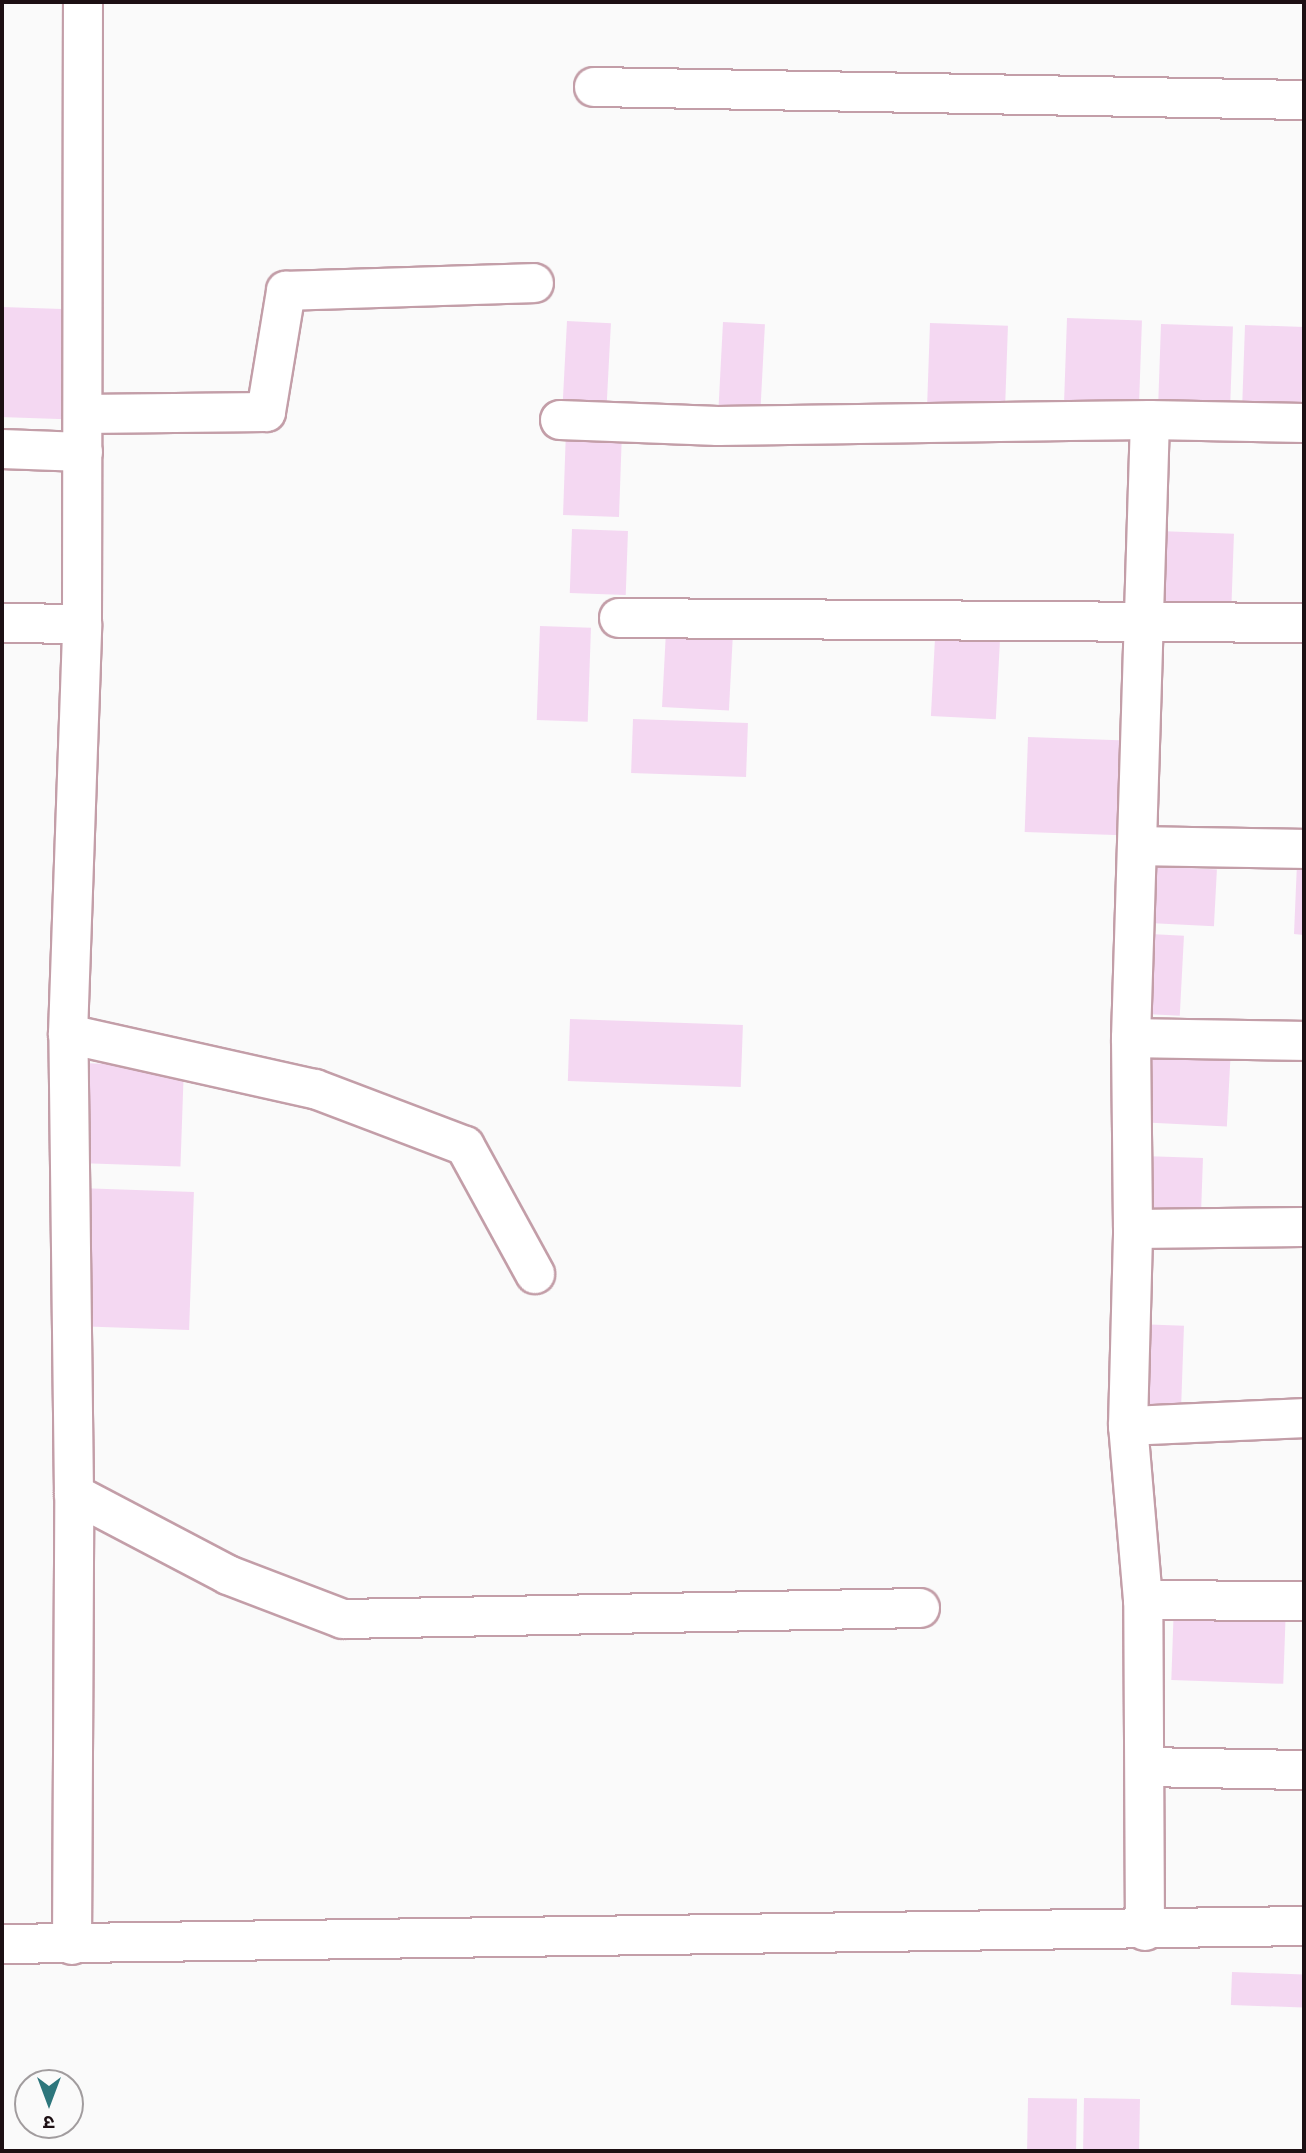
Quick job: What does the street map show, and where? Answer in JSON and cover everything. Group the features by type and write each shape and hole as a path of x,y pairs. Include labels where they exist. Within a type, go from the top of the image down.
{"street":[{"path":"72,1945 74,1494 68,1034 82,624 83,2"},
{"path":"594,87 1304,100"},
{"path":"83,414 266,411 286,291 534,283"},
{"path":"560,419 718,426 1150,419 1304,423"},
{"path":"1145,1931 1143,1600 1128,1426 1133,1229 1131,1038 1150,419"},
{"path":"2,449 83,452"},
{"path":"619,618 1304,622"},
{"path":"2,623 82,624"},
{"path":"1138,846 1304,849"},
{"path":"68,1034 315,1089 465,1146 536,1274"},
{"path":"1131,1038 1304,1041"},
{"path":"1133,1229 1304,1227"},
{"path":"1128,1426 1304,1418"},
{"path":"74,1494 228,1575 343,1619 920,1608"},
{"path":"1143,1600 1304,1601"},
{"path":"1145,1767 1304,1770"},
{"path":"2,1944 1145,1931 1304,1926"}],"building":[{"path":"2,307 77,310 73,420 2,417"},
{"path":"1067,318 1142,321 1139,405 1064,402"},
{"path":"567,321 611,323 607,403 563,401"},
{"path":"723,322 765,324 761,408 719,406"},
{"path":"930,323 1008,326 1005,410 927,407"},
{"path":"1161,324 1233,327 1230,405 1158,403"},
{"path":"1245,325 1304,327 1301,406 1242,404"},
{"path":"566,430 622,432 619,517 563,515"},
{"path":"572,529 628,531 626,595 570,593"},
{"path":"1158,531 1234,534 1231,613 1155,610"},
{"path":"540,626 591,628 588,722 537,720"},
{"path":"666,631 733,635 729,710 662,707"},
{"path":"935,638 1000,641 996,719 931,716"},
{"path":"633,719 748,723 746,777 631,773"},
{"path":"1028,737 1126,740 1123,835 1025,832"},
{"path":"1297,863 1304,863 1304,935 1294,934"},
{"path":"1152,866 1217,869 1214,926 1149,923"},
{"path":"1150,934 1184,936 1180,1016 1146,1014"},
{"path":"570,1019 743,1025 741,1087 568,1081"},
{"path":"1141,1045 1231,1050 1227,1127 1137,1122"},
{"path":"81,1063 184,1067 180,1167 78,1163"},
{"path":"1143,1156 1203,1158 1201,1213 1141,1211"},
{"path":"78,1188 194,1192 189,1330 73,1326"},
{"path":"1136,1324 1184,1326 1181,1409 1133,1407"},
{"path":"1174,1603 1286,1607 1283,1684 1171,1680"},
{"path":"1232,1972 1304,1975 1303,2007 1231,2005"},
{"path":"1028,2098 1077,2099 1076,2151 1027,2151"},
{"path":"1084,2098 1140,2099 1139,2151 1083,2151"}]}
